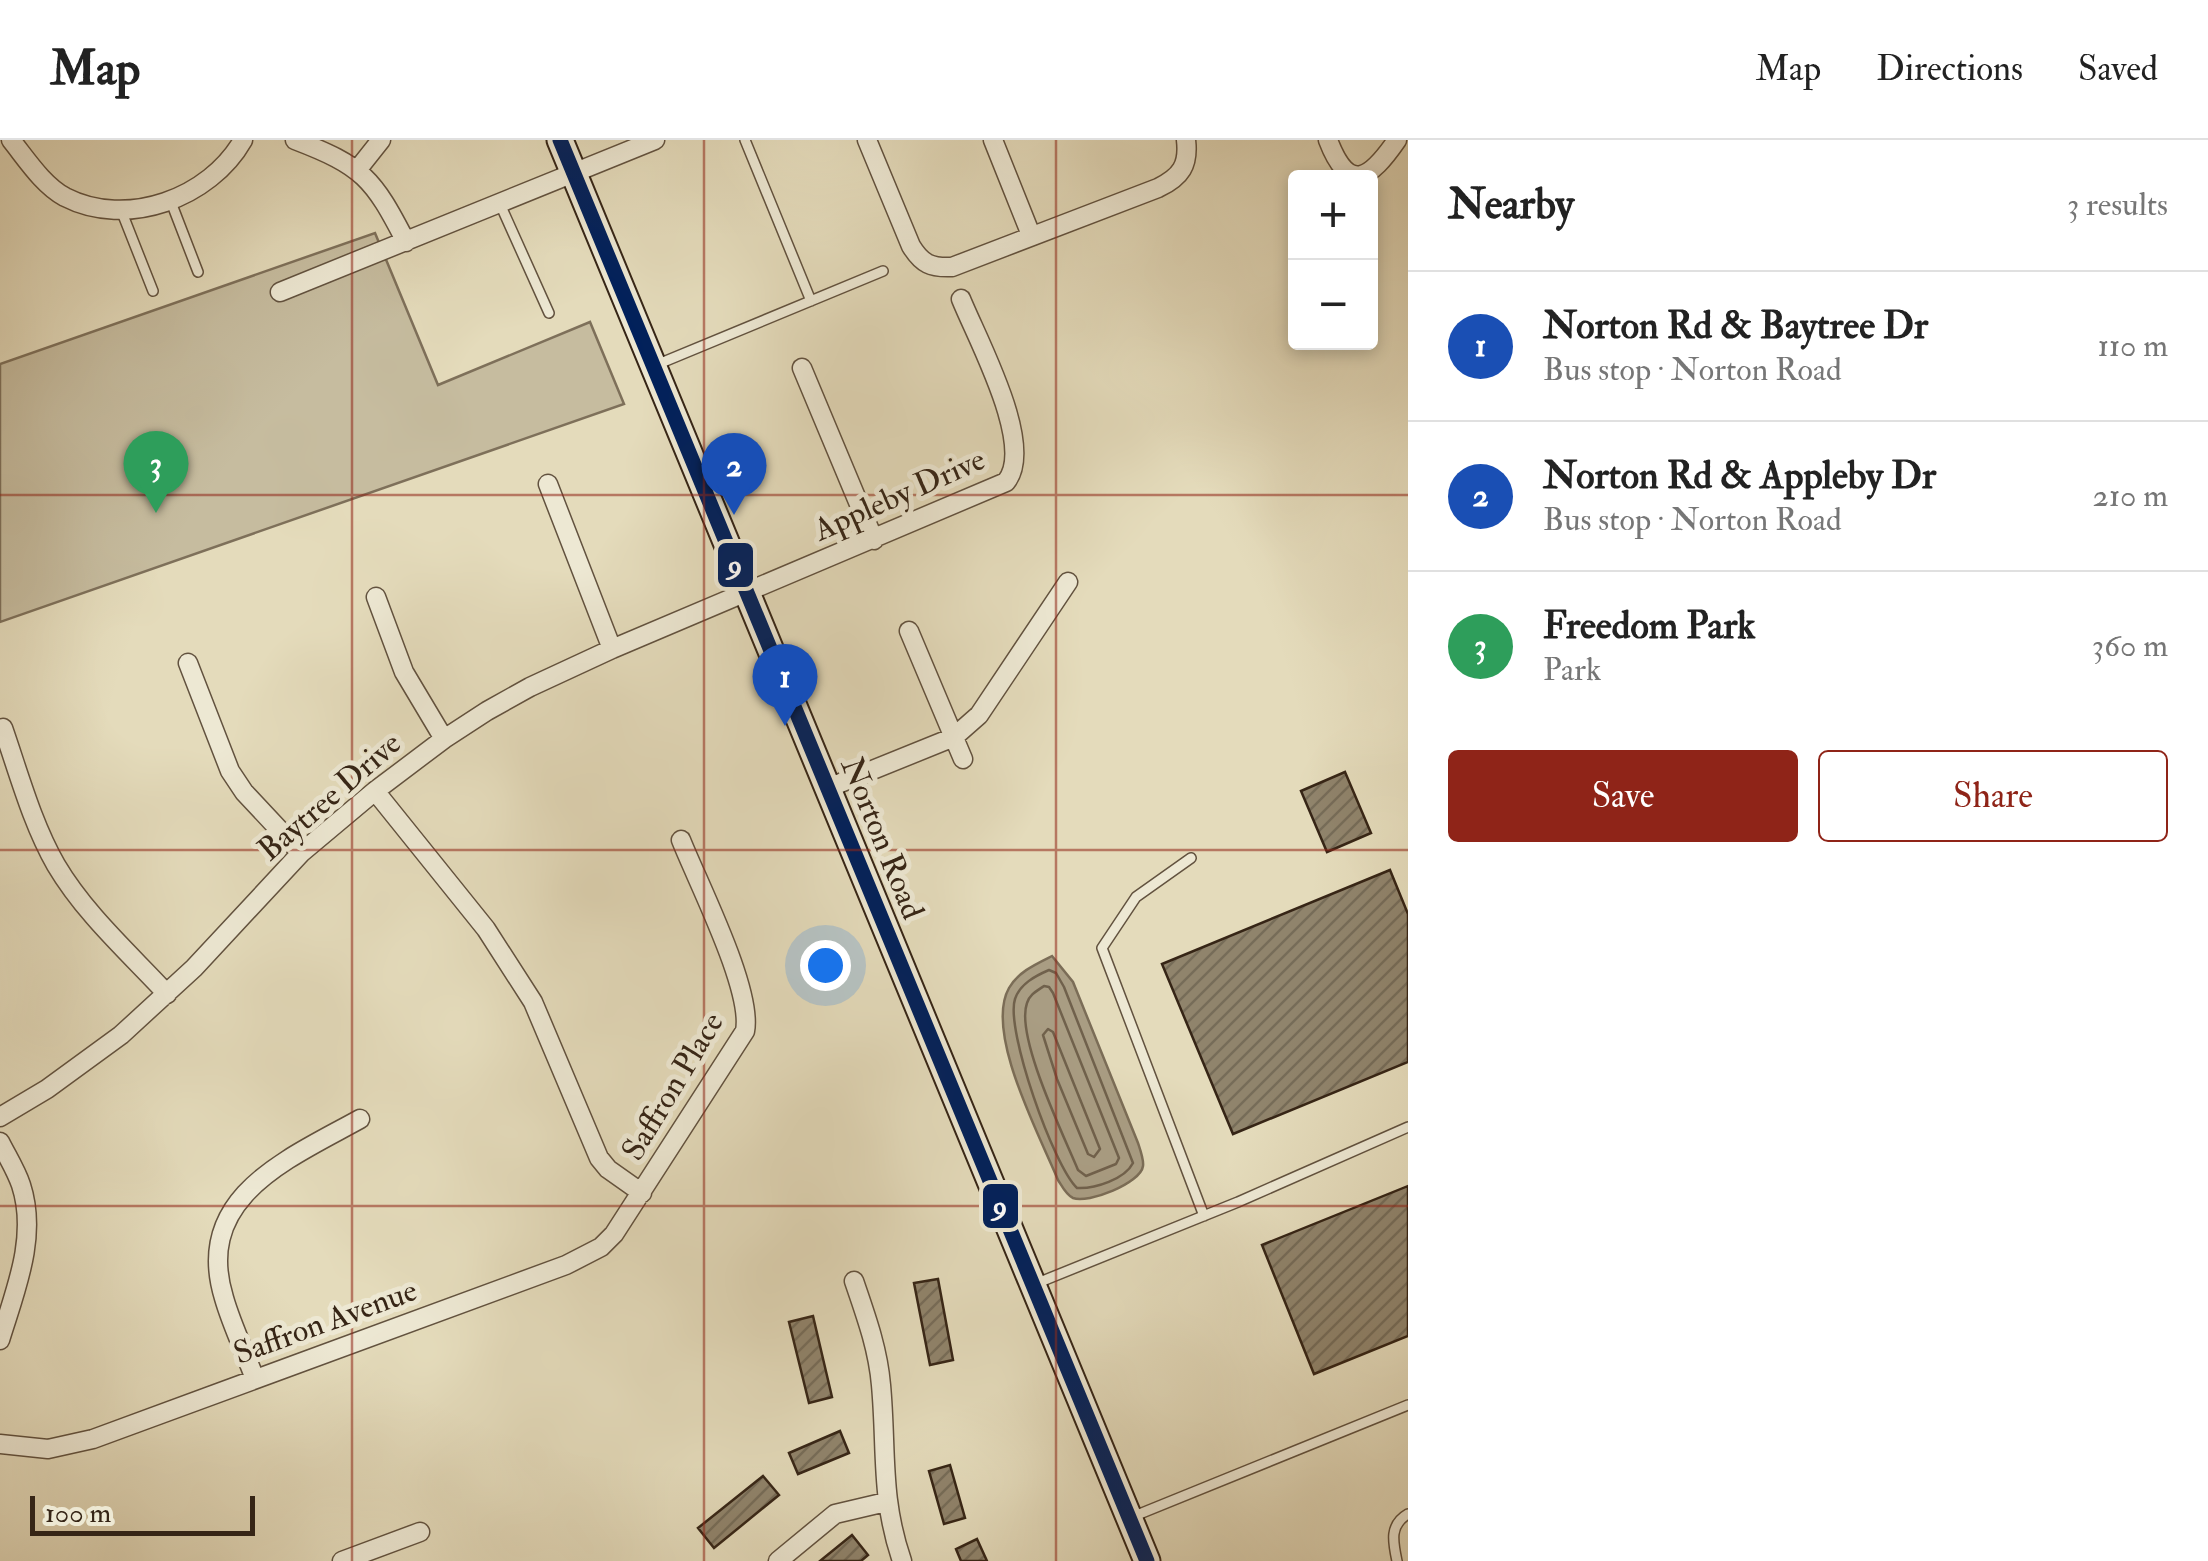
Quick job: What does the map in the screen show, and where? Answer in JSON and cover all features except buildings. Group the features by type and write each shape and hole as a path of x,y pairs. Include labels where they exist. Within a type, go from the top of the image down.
{"main road":[{"name":"Norton Road","path":"560,140 1147,1561"}],"street":[{"path":"11,140 64,197 121,210 171,202 220,171 244,140"},
{"path":"295,140 333,154 358,169 385,202 406,242"},
{"path":"358,169 381,140"},
{"path":"280,292 655,140"},
{"path":"866,140 920,260 935,268 952,267 1176,180 1186,162 1186,140"},
{"path":"993,140 1031,235"},
{"path":"1328,140 1338,167 1351,174 1366,174 1378,167 1397,140"},
{"name":"Appleby Drive","path":"746,592 1006,482 1016,466 1012,424 961,299"},
{"path":"802,368 874,540"},
{"path":"548,484 612,649"},
{"path":"828,788 954,737 979,715 1068,582"},
{"name":"Baytree Drive","path":"0,1117 47,1090 168,994 301,854 444,739 530,687 746,592"},
{"path":"376,597 404,672 444,739"},
{"path":"908,631 963,759"},
{"path":"188,663 237,782 301,854"},
{"path":"3,728 38,828 57,866 81,902 168,994"},
{"path":"375,791 486,929 532,1002 599,1158 642,1194"},
{"name":"Saffron Place","path":"642,1194 738,1043 748,1016 742,988 681,840"},
{"path":"255,1379 220,1280 220,1244 232,1209 256,1180 360,1119"},
{"path":"0,1142 21,1186 27,1220 22,1267 0,1340"},
{"name":"Saffron Avenue","path":"0,1444 48,1449 71,1446 585,1256 614,1234 642,1194"},
{"path":"854,1281 874,1340 882,1385 886,1502 902,1561"},
{"path":"778,1561 835,1514 886,1502"},
{"path":"342,1561 420,1532"}],"lane":[{"path":"744,140 811,301"},
{"path":"171,202 198,272"},
{"path":"500,204 549,312"},
{"path":"121,210 153,291"},
{"path":"654,366 883,271"},
{"path":"1190,858 1136,898 1102,948 1204,1216"},
{"path":"1033,1285 1408,1127"},
{"path":"1130,1518 1408,1405"},
{"path":"1397,1561 1394,1528 1408,1514"}],"shaded area":[{"path":"375,233 438,385 590,322 624,404 0,622 0,364"}],"water":[{"path":"1052,956 1073,982 1143,1161 1140,1173 1133,1179 1090,1198 1071,1197 1058,1180 1017,1084 1004,1030 1003,1007 1009,988 1022,973"}],"transit line":[{"name":"9","path":"560,140 1147,1561"}],"place":[{"name":"Freedom Park","path":"156,513"},
{"name":"Norton Rd & Appleby Dr","path":"734,515"},
{"name":"Norton Rd & Baytree Dr","path":"785,726"}]}
